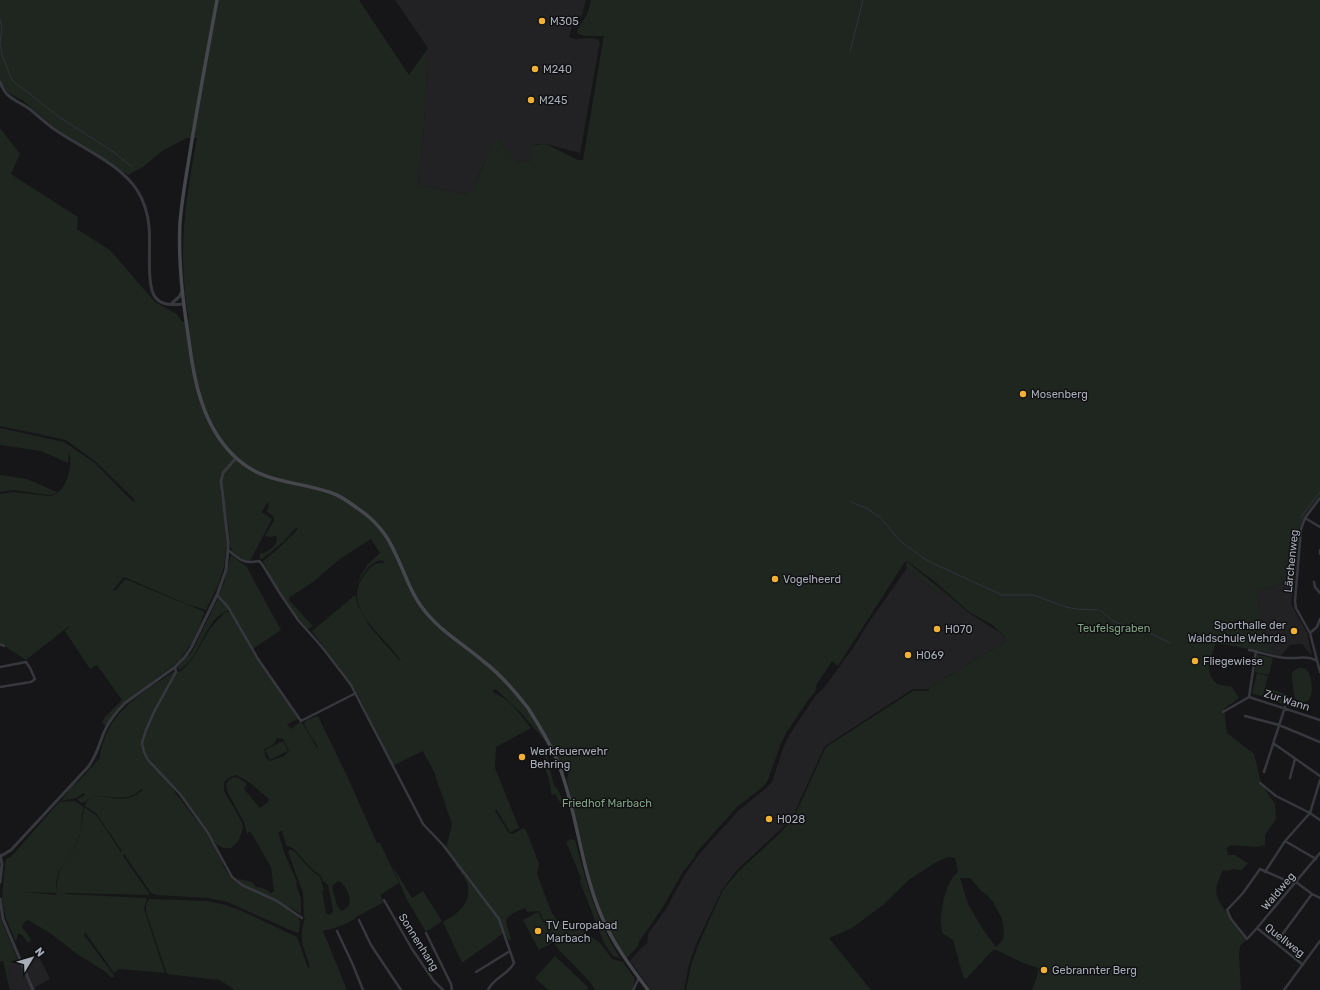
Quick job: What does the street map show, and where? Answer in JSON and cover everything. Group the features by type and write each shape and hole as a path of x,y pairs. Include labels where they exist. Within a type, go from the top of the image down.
{"main road":[{"path":"217,0 183,193 180,223 180,259 183,304 192,366 197,389 205,412 218,438 236,458 255,472 276,480 308,486 334,494 357,507 376,524 390,543 418,603 440,626 486,663 519,697 538,724 557,762 569,798 578,838 595,898 603,919 620,952 648,990"}],"street":[{"path":"0,82 4,92 8,96 56,130 115,168 134,186 142,199 149,226 150,280 152,289 158,299 166,304 183,304"},
{"path":"171,304 182,290"},
{"path":"0,882 2,864 0,856 11,850 88,767 98,752 109,723 122,706 175,667 191,648 217,595 226,570 228,550 227,530 221,481 223,473 236,458"},
{"path":"1320,498 1305,518 1320,527"},
{"name":"Lärchenweg","path":"1305,518 1301,529 1294,601 1296,608 1310,633 1320,672"},
{"path":"228,550 243,562 261,562 292,611 333,661 356,693 392,767 423,824 443,845 499,919 514,963 511,968 496,980 488,990"},
{"path":"1314,582 1315,587 1320,593"},
{"path":"217,595 228,607 256,655 301,721 356,693"},
{"path":"1310,633 1317,627 1320,619"},
{"path":"0,644 4,646"},
{"path":"1249,650 1277,657 1310,657 1316,660"},
{"name":"Zur Wann","path":"1249,697 1256,652"},
{"path":"0,667 26,662 35,679 33,682 0,687"},
{"path":"175,667 176,672 146,730 142,743 148,760 180,794 208,832 232,876 242,885 277,901 302,918"},
{"name":"Zur Wann","path":"1223,712 1249,697 1285,707 1320,720"},
{"path":"1264,772 1285,707"},
{"path":"1245,716 1279,725 1320,742"},
{"path":"1273,743 1320,776"},
{"path":"1290,778 1295,758"},
{"path":"1319,897 1295,883 1265,872 1285,841 1310,813 1320,780"},
{"path":"1260,783 1276,796 1310,813 1320,820"},
{"path":"1285,841 1316,859"},
{"name":"Waldweg","path":"1265,872 1260,869 1243,893 1227,910 1230,919 1247,939 1320,853"},
{"path":"1276,943 1312,894"},
{"path":"0,900 5,924 33,990"},
{"name":"Sonnenhang","path":"384,900 412,949 434,981 443,990"},
{"path":"359,920 365,936 401,990"},
{"name":"Quellweg","path":"1257,928 1303,965"},
{"path":"337,931 345,946 363,990"},
{"name":"Sonnenhang","path":"426,933 451,984 452,990"},
{"path":"1284,990 1320,941"},
{"path":"476,972 510,951"},
{"path":"633,990 639,978"}],"shaded area":[{"path":"395,0 586,0 582,15 572,26 569,37 574,39 598,39 600,42 580,153 546,144 537,144 533,145 532,160 516,162 498,140 482,168 473,189 464,194 418,185 424,125 428,48"},
{"path":"907,568 939,594 942,590 969,613 1002,634 1006,639 1003,643 929,689 913,689 825,746 793,818 737,870 722,890 697,942 689,964 684,990 651,990 630,961 642,947 647,944 648,934 666,909 685,874 700,853 739,810 772,782 783,748 790,734 816,695 824,688 855,645 867,625"},
{"path":"1295,580 1291,604 1307,633 1312,656 1302,644 1290,645 1281,656 1266,653 1257,591"},
{"path":"37,953 50,979 35,987 35,990 13,990 10,981 9,963 18,960 21,965"}],"green space":[{"name":"Friedhof Marbach","path":"0,0 359,0 409,75 428,48 424,125 418,185 464,194 473,189 495,140 498,140 517,162 532,160 531,148 533,145 546,144 578,160 583,160 603,38 605,36 586,36 578,34 577,31 587,14 591,0 1320,0 1320,496 1304,517 1299,530 1295,580 1257,591 1264,638 1267,639 1270,653 1216,643 1209,668 1211,677 1217,684 1232,687 1239,698 1224,709 1227,733 1254,754 1261,783 1275,804 1276,819 1265,835 1265,845 1258,847 1231,845 1227,848 1228,855 1236,855 1248,863 1242,870 1223,870 1216,892 1230,920 1246,940 1240,946 1239,955 1241,990 1032,990 1038,968 1021,962 994,949 965,979 953,940 942,933 941,919 944,899 951,880 958,872 955,858 948,857 935,863 910,879 883,905 852,928 829,938 871,990 686,990 691,965 699,943 723,890 739,871 781,832 794,817 826,747 913,691 929,691 929,689 934,685 1003,643 1006,639 991,624 969,612 934,581 907,561 904,563 838,666 832,661 817,684 815,692 786,733 768,780 764,786 737,807 695,854 695,857 683,872 663,907 639,942 638,946 627,958 610,934 594,892 567,780 569,770 563,773 544,733 542,735 546,742 521,713 496,689 493,690 494,693 510,703 531,728 496,747 495,768 519,828 510,832 496,809 495,811 509,833 513,834 523,828 526,830 539,864 537,874 551,911 556,919 564,925 581,929 601,944 612,959 623,962 635,979 632,990 595,990 590,982 557,948 539,911 527,912 525,908 515,912 507,918 506,922 511,939 509,941 505,932 462,963 443,922 463,907 468,896 467,883 455,865 456,864 477,892 446,848 452,824 434,772 423,751 392,766 357,692 312,631 355,595 358,606 370,627 401,661 374,629 359,607 357,595 360,582 369,569 373,566 379,563 385,564 382,560 373,563 366,570 357,586 361,575 368,564 380,553 371,539 340,559 313,582 290,597 289,600 313,626 308,629 282,596 263,561 278,549 298,529 296,528 283,542 260,559 260,554 272,548 277,540 276,536 265,536 274,520 273,516 267,512 269,504 267,503 262,512 272,519 250,561 239,557 233,552 230,546 223,492 220,490 225,527 226,557 220,580 206,610 187,604 124,577 113,590 115,591 125,579 203,611 205,614 203,615 192,642 180,660 124,703 105,726 102,722 105,717 122,700 97,665 90,669 65,631 69,626 26,660 0,643 0,494 13,492 50,496 56,494 65,484 69,471 70,457 69,451 68,463 41,451 0,445 0,428 64,442 95,463 133,502 135,500 96,462 66,440 0,426 0,128 20,154 11,174 78,217 77,229 110,250 155,302 177,314 182,322 189,320 185,296 183,251 186,206 197,138 187,138 162,151 143,167 128,175 57,129 22,100 10,94 0,85","holes":["960,878 970,878 993,902 1002,919 1004,932 1003,940 996,947 982,928 968,904"]},
{"path":"0,475 27,479 57,492 49,495 13,490 0,492"},
{"path":"231,555 247,567 281,630 253,649 229,607 218,595 224,583"},
{"path":"907,562 942,590 939,594 907,568"},
{"path":"218,598 229,610 221,614 214,621 193,657 179,670 178,667 192,652"},
{"path":"225,612 230,612 252,651 298,719 287,724 291,729 301,721 317,748 318,747 304,723 307,720 318,716 377,843 380,843 399,883 380,895 384,902 351,921 335,928 323,931 347,990 234,990 219,980 167,974 146,912 146,905 149,899 208,901 226,905 242,911 297,937 308,968 310,967 302,938 305,919 303,893 288,852 289,850 295,852 311,870 320,877 324,891 322,891 326,913 329,915 333,911 328,885 323,881 321,876 311,868 294,849 286,845 282,831 278,832 284,852 297,882 296,884 301,899 301,914 289,907 288,909 299,918 300,927 299,932 297,933 227,902 208,898 156,895 151,893 124,854 123,856 149,895 65,894 147,898 144,909 165,973 119,969 114,973 85,932 84,935 113,974 114,977 111,977 103,970 77,954 50,933 28,920 24,922 22,927 31,939 30,942 27,942 22,935 18,933 16,942 6,919 2,900 5,862 7,858 11,857 59,802 75,801 83,807 80,834 66,864 80,835 84,807 97,816 121,852 122,851 96,813 85,806 86,802 93,797 81,803 78,799 85,795 84,793 76,798 61,801 71,787 79,781 100,758 102,746 109,728 124,709 142,693 173,672 181,671 191,661 210,629","holes":["277,738 283,739 289,751 284,756 270,761 266,758 264,749 273,745","236,775 249,782 269,799 268,802 260,808 244,789 247,784 235,777 228,781 226,785 228,793 244,822 247,834 250,831 271,867 274,891 271,893 263,888 256,887 252,882 239,879 237,883 229,875 213,843 174,791 177,788 216,844 223,848 231,848 238,842 243,829 242,822 224,791 224,782 230,777","143,789 136,795 129,798 121,799 93,797 120,798 127,797","66,864 60,870 57,881 56,895 23,892 56,893 56,881 59,870","338,881 344,885 350,902 349,905 341,911 337,905 332,886"]},
{"path":"1257,655 1273,658 1269,675 1255,672"},
{"path":"1299,668 1303,668 1308,671 1312,684 1310,698 1303,702 1295,698 1292,681 1292,673"},
{"path":"1257,673 1268,676 1263,696 1252,694"},
{"path":"1271,689 1288,695 1285,705 1268,699"},
{"path":"283,741 288,751 270,760 265,750"},
{"path":"547,756 554,786 557,788 562,798 561,804 555,794 551,795 544,763 544,758"},
{"path":"571,839 575,840 588,887 599,917 621,959 613,956 604,943 580,882 581,878 567,844 567,841"},
{"path":"394,870 412,898 423,891 442,921 426,932 406,898"},
{"path":"0,912 2,922 18,960 9,963 10,981 13,990 10,990 3,961 0,961"},
{"name":"TV Europabad Marbach","path":"538,912 554,942 539,950 523,920"},
{"path":"555,956 589,988 586,990 548,990 535,978"}],"waterway":[{"path":"850,52 863,0"},
{"path":"0,20 2,27 0,44 3,58 12,80 59,117 115,153 132,167"},
{"path":"1300,518 1320,492"},
{"name":"Teufelsgraben","path":"851,502 866,508 881,518 900,541 928,561 1002,595 1033,595 1066,607 1098,610"},
{"name":"Teufelsgraben","path":"1100,610 1113,621 1150,633 1170,643"}],"place":[{"name":"M305","path":"542,21"},
{"name":"M240","path":"535,69"},
{"name":"M245","path":"531,100"},
{"name":"Mosenberg","path":"1023,394"},
{"name":"Vogelheerd","path":"775,579"},
{"name":"H070","path":"937,629"},
{"name":"Sporthalle der Waldschule Wehrda","path":"1294,631"},
{"name":"H069","path":"908,655"},
{"name":"Fliegewiese","path":"1195,661"},
{"name":"Werkfeuerwehr Behring","path":"522,757"},
{"name":"H028","path":"769,819"},
{"name":"TV Europabad Marbach","path":"538,931"},
{"name":"Gebrannter Berg","path":"1044,970"}]}
